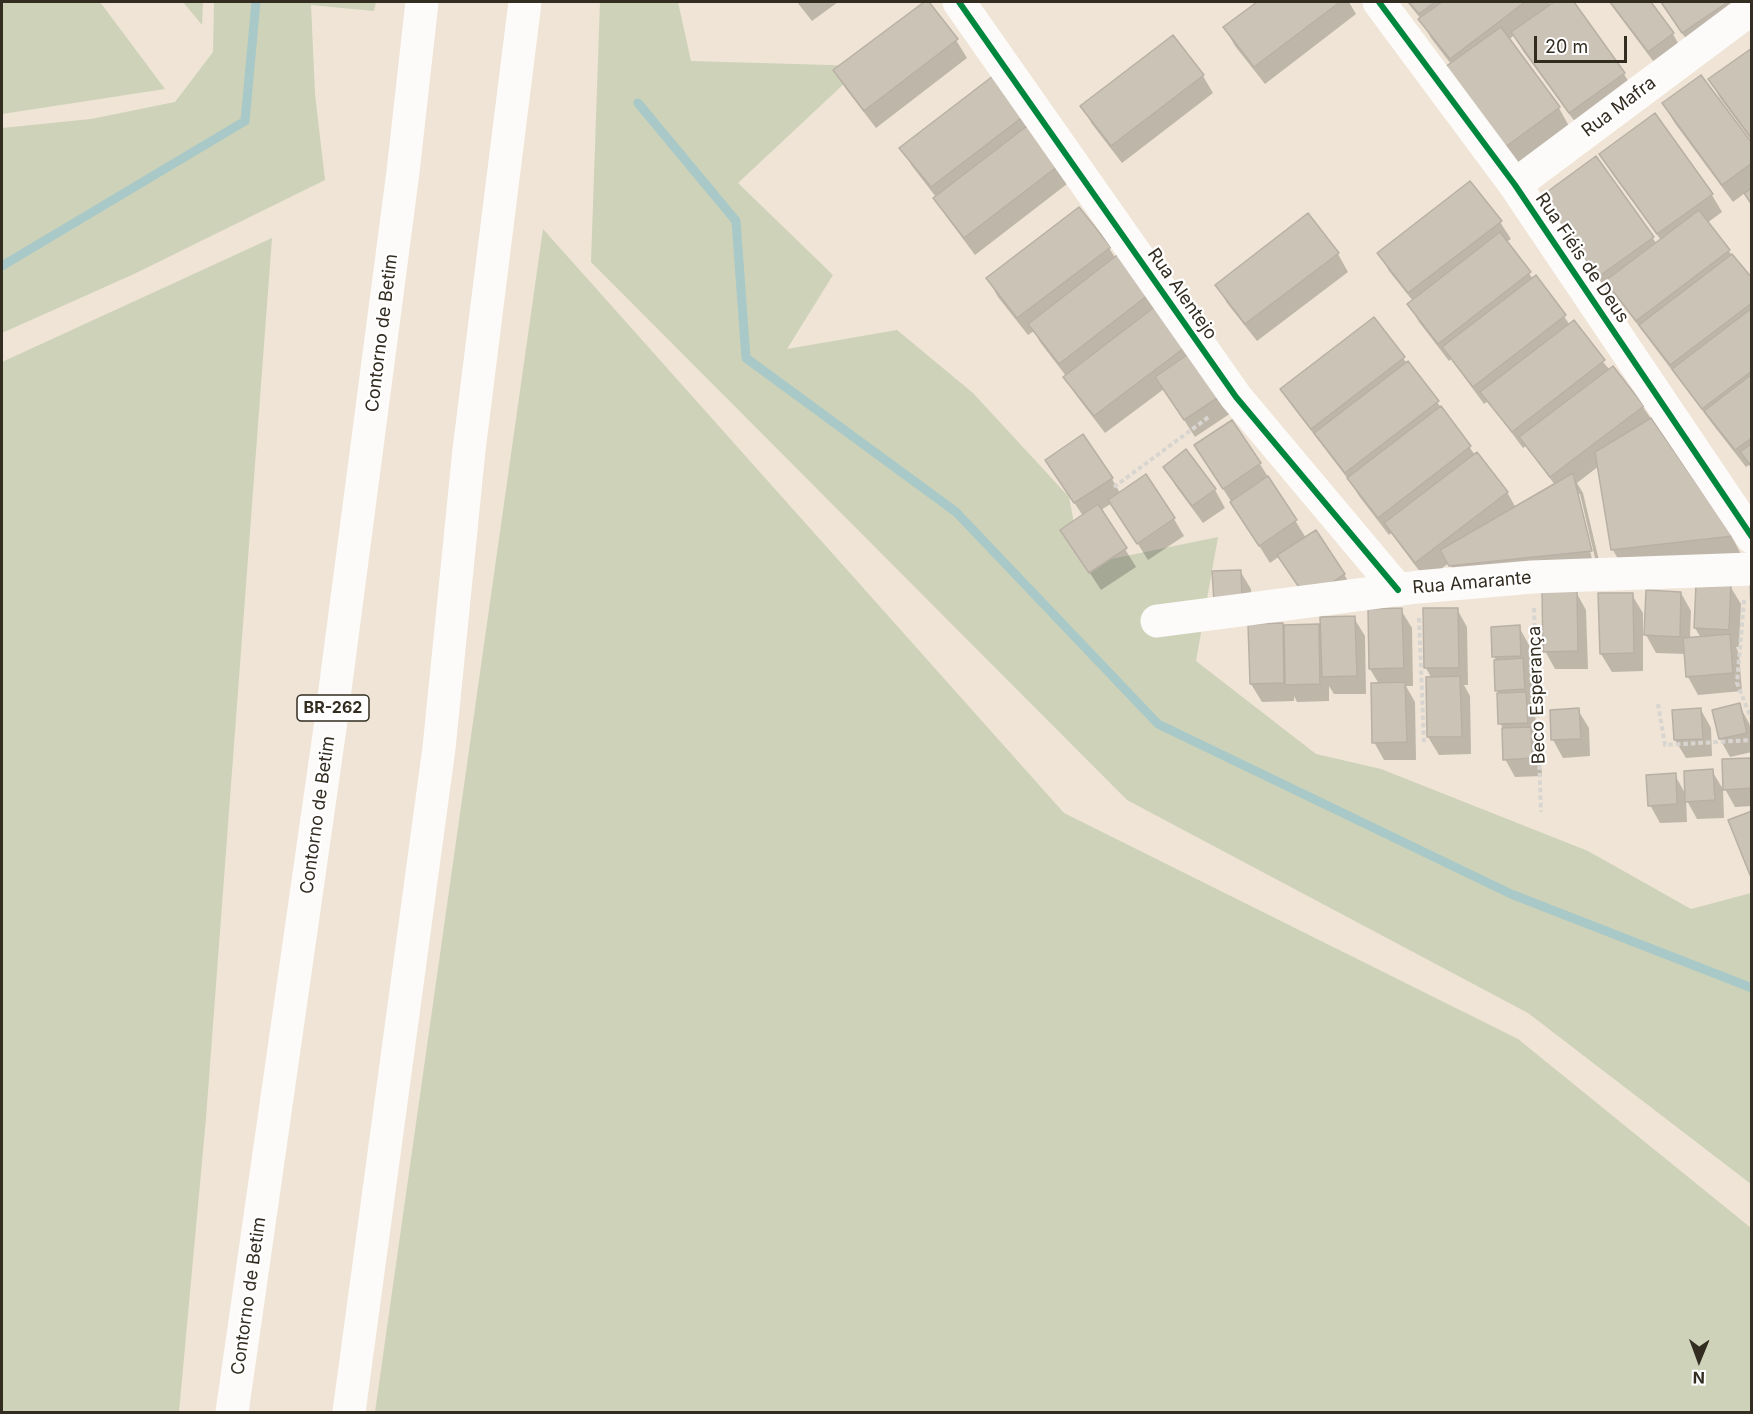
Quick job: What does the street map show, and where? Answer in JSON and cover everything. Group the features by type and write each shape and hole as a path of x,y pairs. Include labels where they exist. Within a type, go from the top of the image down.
{"main road":[{"name":"Contorno de Betim","path":"232,1413 330,728 403,172 422,2"},
{"path":"349,1413 439,748 469,450 525,2"},
{"name":"Rua Alentejo","path":"959,2 1236,397 1408,589"},
{"name":"Rua Fiéis de Deus","path":"1379,2 1515,185 1752,537"},
{"name":"Rua Mafra","path":"1515,185 1752,8"},
{"name":"Rua Amarante","path":"1157,621 1408,589 1532,577 1749,569"}],"path":[{"path":"1114,487 1236,397"},
{"path":"1749,569 1737,683 1752,720"},
{"path":"1408,589 1424,743"},
{"path":"1658,704 1665,745 1752,740"}],"green space":[{"path":"2,2 100,2 165,89 2,114"},
{"path":"183,2 203,2 202,25"},
{"path":"214,2 376,2 374,11 311,5 315,94 325,180 134,274 2,333 2,128 91,119 175,102 213,52"},
{"path":"600,2 678,2 691,61 863,66 738,183 833,275 787,349 897,330 973,393 1069,497 1082,565 1218,537 1196,661 1316,754 1381,769 1588,851 1691,909 1751,893 1751,1184 1528,1013 1127,800 591,262"},
{"path":"543,229 1064,813 1518,1039 1751,1228 1751,1412 375,1412"},
{"path":"272,238 206,1118 179,1412 2,1412 2,362"}],"building":[{"path":"924,2 929,2 958,39 864,111 833,70"},
{"path":"1257,2 1340,2 1254,67 1223,27"},
{"path":"1409,2 1435,2 1419,14"},
{"path":"1442,2 1525,2 1450,59 1418,19"},
{"path":"1554,2 1574,2 1625,73 1569,113 1511,32"},
{"path":"1610,2 1651,2 1674,33 1648,52"},
{"path":"1661,2 1728,2 1682,33"},
{"path":"1501,27 1560,107 1504,148 1445,67"},
{"path":"1173,35 1204,75 1111,146 1080,106"},
{"path":"1752,48 1752,139 1708,79"},
{"path":"1701,75 1752,143 1752,163 1722,185 1662,103"},
{"path":"993,76 1024,116 931,187 899,148"},
{"path":"1655,113 1713,194 1657,234 1599,154"},
{"path":"1027,126 1058,166 964,238 933,198"},
{"path":"1596,156 1654,237 1598,277 1540,197"},
{"path":"1470,181 1502,221 1408,293 1377,253"},
{"path":"1752,188 1752,205 1744,193"},
{"path":"1079,207 1111,247 1017,318 986,278"},
{"path":"1699,210 1730,250 1636,321 1605,281"},
{"path":"1308,213 1339,253 1245,324 1215,285"},
{"path":"1500,232 1531,272 1438,344 1407,304"},
{"path":"1121,252 1152,292 1059,364 1028,324"},
{"path":"1732,254 1752,278 1752,303 1670,365 1639,325"},
{"path":"1536,275 1566,315 1473,387 1442,347"},
{"path":"1157,305 1188,345 1094,416 1063,377"},
{"path":"1752,308 1752,371 1702,409 1672,369"},
{"path":"1374,317 1405,357 1311,429 1280,389"},
{"path":"1574,320 1605,360 1512,432 1480,392"},
{"path":"1193,351 1222,395 1184,420 1155,377"},
{"path":"1408,361 1439,401 1345,473 1314,433"},
{"path":"1613,366 1644,406 1550,477 1519,437"},
{"path":"1752,374 1752,438 1735,450 1704,411"},
{"path":"1441,406 1471,446 1378,518 1347,478"},
{"path":"1651,418 1733,536 1611,550 1595,452"},
{"path":"1232,420 1261,463 1223,489 1194,445"},
{"path":"1083,434 1113,478 1074,503 1045,460"},
{"path":"1752,443 1752,467 1740,452"},
{"path":"1186,449 1216,489 1192,506 1163,467"},
{"path":"1477,452 1508,492 1415,563 1384,523"},
{"path":"1573,473 1592,551 1449,566 1440,550"},
{"path":"1146,474 1175,518 1137,544 1108,500"},
{"path":"1268,476 1297,520 1259,546 1230,502"},
{"path":"1098,504 1127,548 1089,573 1060,530"},
{"path":"1316,530 1345,574 1307,599 1277,555"},
{"path":"1241,570 1242,600 1214,602 1212,571"},
{"path":"1750,578 1752,578 1752,613 1751,613"},
{"path":"1696,584 1731,585 1729,630 1694,628"},
{"path":"1646,590 1681,592 1680,637 1644,635"},
{"path":"1542,591 1577,591 1578,651 1543,652"},
{"path":"1598,593 1633,593 1634,653 1600,654"},
{"path":"1402,608 1404,668 1369,669 1368,609"},
{"path":"1423,608 1458,608 1459,668 1424,668"},
{"path":"1355,616 1357,676 1322,677 1320,617"},
{"path":"1283,623 1284,683 1250,684 1248,624"},
{"path":"1319,624 1320,684 1285,685 1284,625"},
{"path":"1520,625 1521,656 1492,657 1491,627"},
{"path":"1730,634 1733,673 1686,677 1683,638"},
{"path":"1523,658 1525,689 1495,691 1494,660"},
{"path":"1460,676 1462,737 1427,737 1426,677"},
{"path":"1405,682 1407,742 1372,743 1371,683"},
{"path":"1526,692 1528,723 1498,724 1497,693"},
{"path":"1740,703 1747,733 1719,739 1712,710"},
{"path":"1579,708 1581,739 1551,740 1550,710"},
{"path":"1701,708 1703,739 1674,740 1672,710"},
{"path":"1531,727 1532,758 1503,760 1502,728"},
{"path":"1751,758 1752,788 1723,790 1722,759"},
{"path":"1713,769 1715,800 1685,802 1684,771"},
{"path":"1676,773 1677,804 1648,806 1646,775"},
{"path":"1752,811 1752,874 1750,875 1728,820"}],"waterway":[{"path":"2,266 245,121 256,2"},
{"path":"638,103 736,221 746,358 956,512 1158,724 1511,894 1752,988"}],"cycle path":[{"path":"959,2 1236,397 1398,590"},
{"path":"1379,2 1515,185 1752,537"}]}
